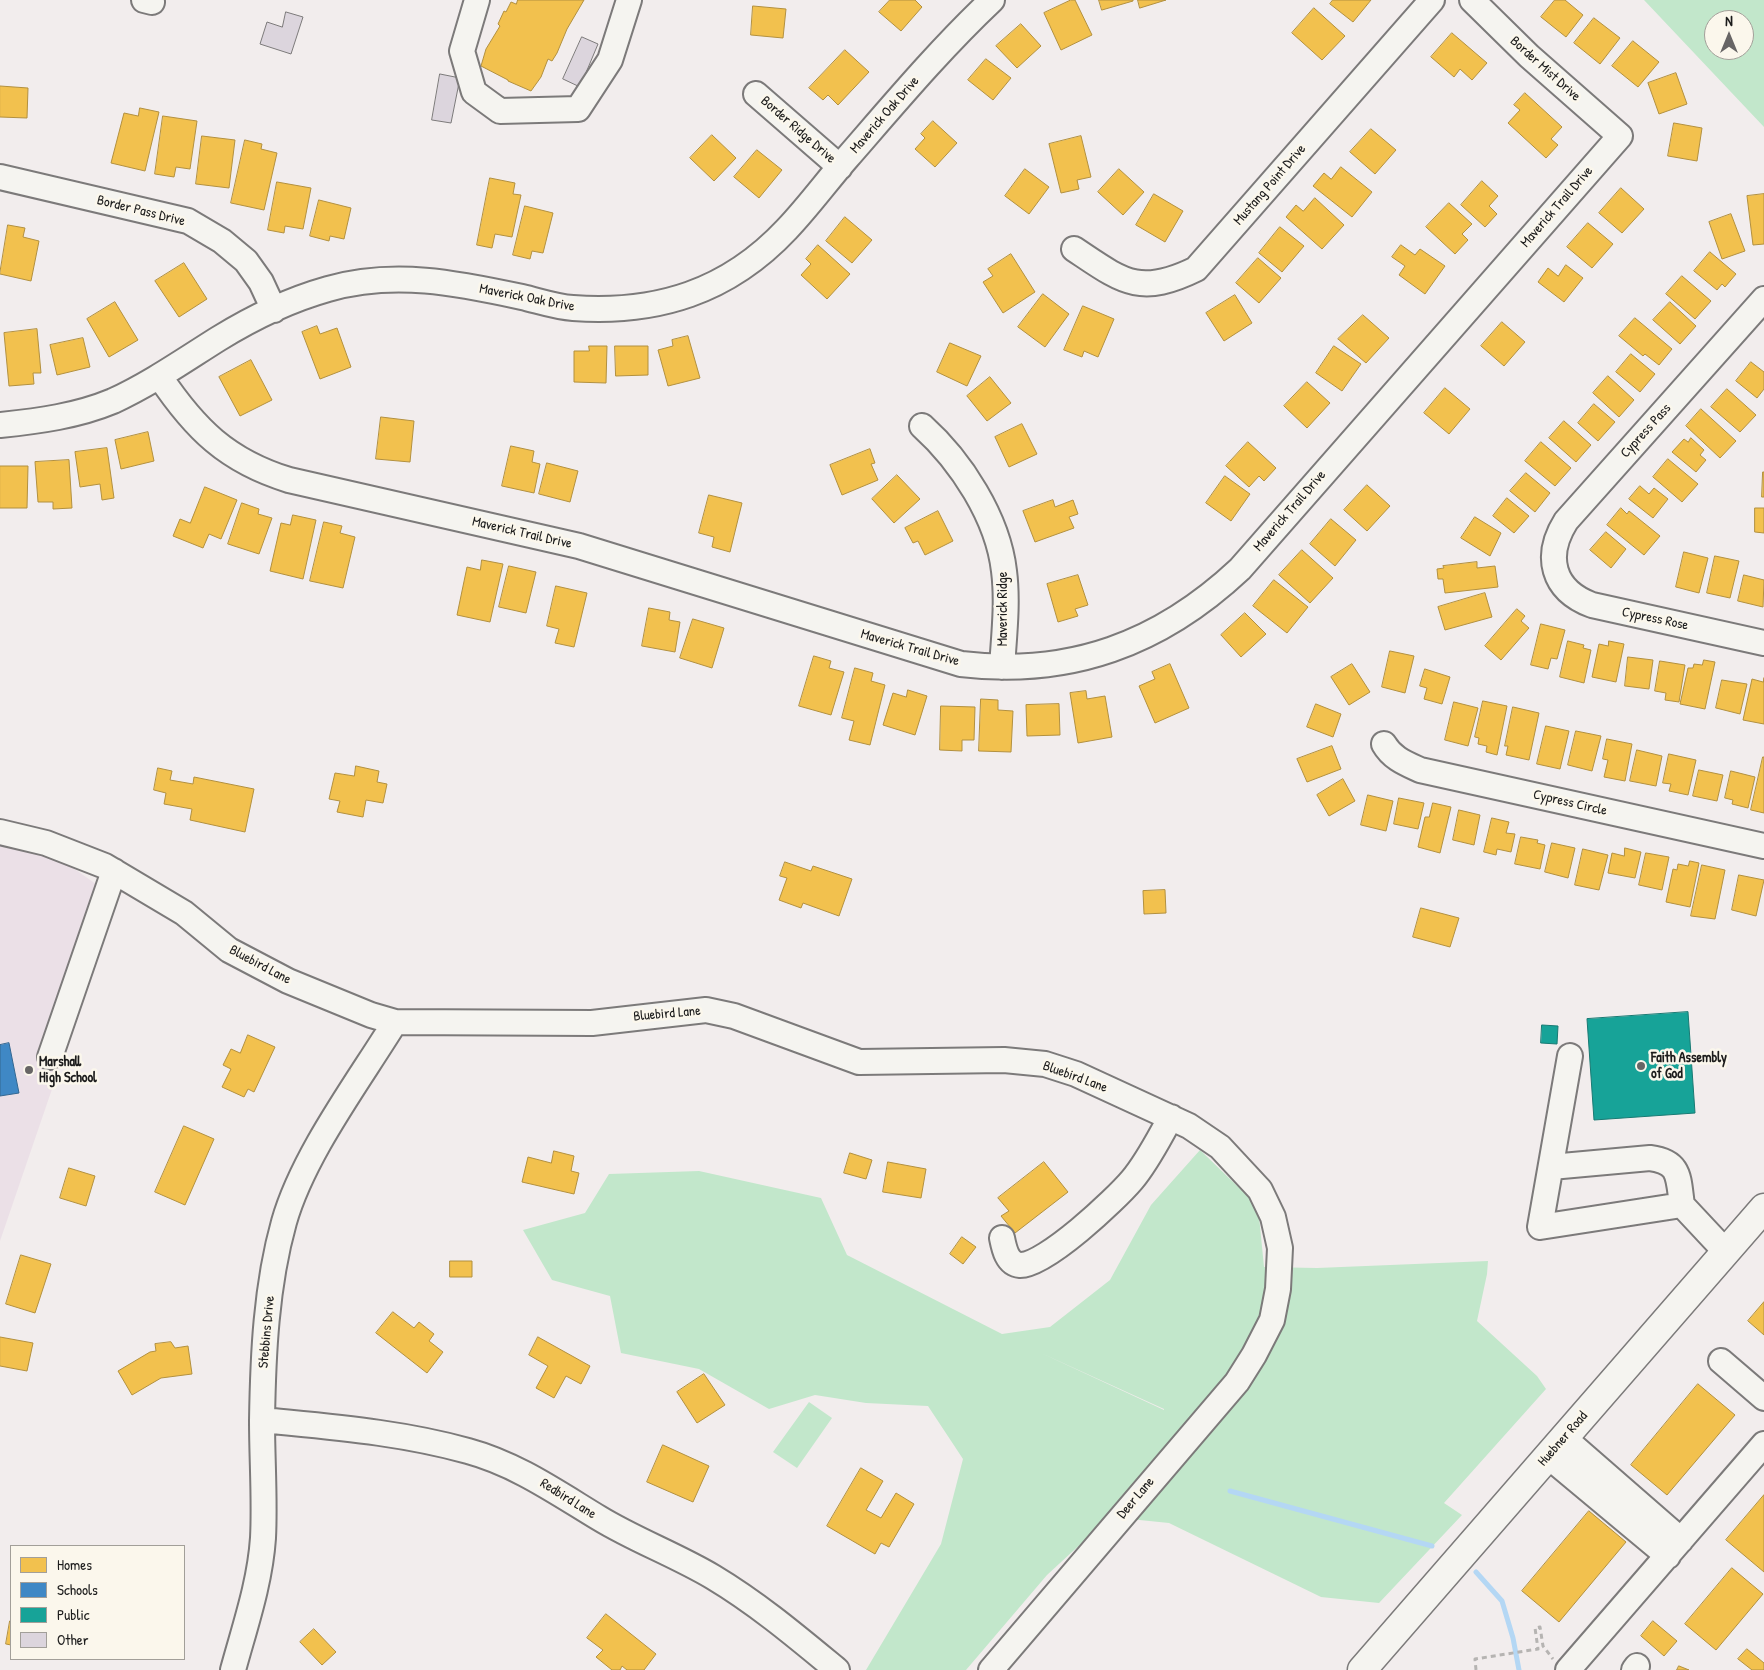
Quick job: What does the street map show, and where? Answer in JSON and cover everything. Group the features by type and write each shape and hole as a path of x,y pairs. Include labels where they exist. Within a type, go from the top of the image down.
{"main road":[{"name":"Huebner Road","path":"1362,1670 1764,1208"}],"street":[{"path":"477,0 462,50 474,92 500,111 578,109 610,60 629,0"},
{"name":"Maverick Oak Drive","path":"0,425 40,421 80,412 112,401 160,377 220,338 274,310 331,288 368,280 412,278 449,282 567,308 610,311 666,303 705,290 737,271 765,250 787,230 903,94 992,0"},
{"name":"Mustang Point Drive","path":"1074,249 1117,278 1133,283 1175,279 1196,269 1432,0"},
{"name":"Border Mist Drive","path":"1472,0 1529,56 1620,136"},
{"name":"Border Ridge Drive","path":"756,94 840,167"},
{"name":"Maverick Trail Drive","path":"160,377 182,409 214,442 262,472 579,546 961,664 1002,667 1063,662 1100,654 1130,643 1192,610 1240,569 1620,136"},
{"name":"Border Pass Drive","path":"0,177 188,221 222,241 246,261 261,282 274,310"},
{"name":"Cypress Pass","path":"1558,575 1554,563 1554,545 1556,537 1566,521 1764,299"},
{"name":"Maverick Ridge","path":"922,426 954,459 973,486 984,508 998,545 1004,570 1002,667"},
{"name":"Cypress Rose","path":"1558,575 1571,594 1592,605 1764,643"},
{"name":"Cypress Circle","path":"1384,744 1401,761 1420,770 1764,846"},
{"name":"Bluebird Lane","path":"0,832 46,843 114,871 184,913 229,950 288,981 372,1015 395,1022 592,1023 706,1010 734,1016 859,1062 1004,1060 1045,1064 1076,1074 1189,1126 1220,1147 1260,1190 1273,1217 1280,1248 1278,1289 1272,1320"},
{"path":"50,1057 114,871"},
{"name":"Stebbins Drive","path":"233,1670 259,1573 263,1536 262,1420 270,1299 275,1260 284,1221 298,1184 317,1148 395,1022"},
{"path":"1570,1056 1540,1227 1682,1205"},
{"path":"1002,1238 1005,1253 1012,1261 1019,1265 1031,1262 1073,1235 1104,1209 1133,1179 1171,1117"},
{"path":"1551,1166 1658,1159 1672,1164 1678,1175 1682,1205 1726,1252"},
{"name":"Deer Lane","path":"991,1670 1237,1382 1254,1355 1272,1320"},
{"path":"1721,1361 1764,1398"},
{"name":"Redbird Lane","path":"262,1420 378,1431 469,1451 514,1469 546,1484 600,1518 712,1576 760,1608 837,1670"},
{"path":"1562,1667 1675,1548 1764,1444"},
{"path":"1556,1447 1675,1548"}],"path":[{"path":"1476,1670 1475,1659 1538,1649 1535,1628 1540,1627 1543,1646 1562,1667"}],"shaded area":[{"name":"Marshall High School","path":"0,842 52,853 117,899 0,1241"}],"green space":[{"path":"1644,0 1764,0 1764,127"},
{"path":"1200,1150 1258,1206 1264,1267 1317,1268 1488,1261 1477,1321 1537,1376 1546,1389 1444,1503 1462,1515 1379,1603 1321,1597 1169,1523 1110,1517 1047,1575 966,1670 866,1670 941,1544 963,1459 928,1406 866,1403 815,1395 769,1409 699,1369 621,1353 610,1296 552,1280 523,1230 585,1213 609,1174 699,1171 821,1198 847,1255 1002,1334 1050,1327 1110,1280 1151,1205","holes":["1041,1353 1164,1409 1164,1410"]},
{"path":"809,1402 832,1418 797,1468 773,1452"}],"building: Homes":[{"path":"518,0 584,0 567,29 557,53 552,61 548,59 541,77 531,91 481,66 486,49 500,26 498,24 504,11 506,12 511,2 516,4"},
{"path":"890,0 915,0 922,7 901,31 879,12"},
{"path":"1071,0 1075,0 1092,35 1061,50 1044,13"},
{"path":"1099,0 1133,0 1133,1 1102,10"},
{"path":"1138,0 1166,0 1140,8"},
{"path":"1333,0 1371,0 1353,22 1330,4"},
{"path":"1555,0 1565,0 1583,15 1566,37 1541,17"},
{"path":"753,6 786,9 783,38 751,35"},
{"path":"1314,8 1345,36 1322,60 1292,33"},
{"path":"1594,18 1620,38 1600,64 1574,43"},
{"path":"1021,24 1041,46 1017,68 996,46"},
{"path":"1452,33 1487,63 1472,80 1460,69 1454,77 1431,57"},
{"path":"1633,41 1659,62 1638,87 1612,66"},
{"path":"845,50 869,72 838,105 828,95 823,100 809,88"},
{"path":"986,59 1011,78 993,100 968,80"},
{"path":"1676,73 1687,104 1659,114 1648,83"},
{"path":"0,86 28,88 27,118 0,117"},
{"path":"1525,93 1562,127 1551,139 1558,145 1546,158 1508,123 1520,110 1514,105"},
{"path":"140,108 159,112 145,171 111,163 124,113 138,116"},
{"path":"163,116 197,121 190,169 176,167 174,177 155,174"},
{"path":"933,121 957,143 935,167 915,149 925,138 921,134"},
{"path":"1674,123 1702,128 1697,161 1668,156"},
{"path":"1371,129 1396,150 1375,174 1350,152"},
{"path":"712,135 736,158 714,181 690,158"},
{"path":"202,136 235,140 229,188 196,184"},
{"path":"1081,136 1091,177 1077,180 1079,189 1061,193 1049,144"},
{"path":"245,140 262,144 261,149 277,153 264,210 231,203"},
{"path":"757,150 782,170 759,198 734,177"},
{"path":"1341,167 1372,192 1352,217 1313,186 1324,173 1331,179"},
{"path":"1025,169 1049,187 1029,214 1005,196"},
{"path":"1119,169 1144,192 1123,215 1098,192"},
{"path":"490,178 515,183 513,194 521,195 512,237 495,234 492,248 477,245"},
{"path":"1482,181 1498,196 1489,206 1497,214 1485,227 1461,205"},
{"path":"277,182 311,188 303,229 285,226 284,233 268,230"},
{"path":"1621,188 1644,209 1622,233 1599,213"},
{"path":"1154,194 1183,211 1165,242 1136,225"},
{"path":"1764,194 1764,244 1753,245 1747,196"},
{"path":"1315,198 1344,225 1322,249 1286,217 1296,205 1303,211"},
{"path":"319,200 351,208 344,239 330,236 329,241 310,236"},
{"path":"1449,203 1472,224 1462,234 1468,240 1455,254 1426,227"},
{"path":"525,206 553,213 543,253 532,251 530,259 513,255"},
{"path":"1731,214 1745,251 1722,259 1709,222"},
{"path":"845,217 872,240 852,263 826,241"},
{"path":"1588,223 1613,244 1592,268 1567,247"},
{"path":"8,225 25,228 23,237 39,241 31,281 0,274"},
{"path":"1280,227 1304,246 1282,272 1259,253"},
{"path":"818,245 850,274 827,299 801,275 811,264 806,259"},
{"path":"1401,245 1415,255 1420,249 1445,266 1425,294 1399,275 1405,266 1392,257"},
{"path":"1710,252 1736,274 1725,287 1722,284 1717,290 1694,271"},
{"path":"1011,254 1035,292 1003,313 983,282 993,276 988,269"},
{"path":"1258,258 1281,278 1259,303 1236,283"},
{"path":"184,263 207,299 179,317 155,281"},
{"path":"1566,265 1583,278 1564,302 1538,282 1548,268 1558,276"},
{"path":"1682,276 1711,301 1695,319 1666,294"},
{"path":"1043,294 1069,314 1045,347 1018,327"},
{"path":"1235,295 1252,323 1224,341 1206,313"},
{"path":"115,302 138,340 109,357 87,319"},
{"path":"1670,302 1696,326 1680,344 1653,320"},
{"path":"1083,306 1114,319 1098,357 1084,351 1082,357 1064,350"},
{"path":"1363,315 1389,338 1366,363 1338,339"},
{"path":"1635,318 1672,349 1659,365 1645,354 1643,356 1619,336"},
{"path":"1502,322 1525,342 1504,366 1481,346"},
{"path":"317,326 320,334 337,328 351,367 320,379 302,332"},
{"path":"37,329 41,373 33,373 34,384 9,386 4,333"},
{"path":"688,336 700,378 668,386 658,350 673,346 672,340"},
{"path":"83,338 90,367 57,375 50,345"},
{"path":"950,343 981,356 967,386 937,372"},
{"path":"589,346 607,346 606,383 574,382 574,351 589,351"},
{"path":"615,346 648,346 648,375 616,376"},
{"path":"1334,346 1361,364 1342,391 1316,373"},
{"path":"1631,354 1655,374 1640,392 1616,372"},
{"path":"251,360 272,400 240,416 219,377"},
{"path":"1751,362 1764,372 1764,389 1757,398 1736,381"},
{"path":"1608,376 1634,400 1619,417 1593,393"},
{"path":"990,377 1011,403 987,421 967,396"},
{"path":"1307,382 1330,403 1307,428 1284,406"},
{"path":"1445,388 1470,409 1449,434 1424,413"},
{"path":"1727,389 1756,415 1740,432 1711,407"},
{"path":"1594,404 1615,422 1598,441 1578,423"},
{"path":"1701,409 1736,441 1720,458 1686,426"},
{"path":"381,417 414,421 410,462 376,459"},
{"path":"1564,421 1591,445 1576,462 1549,438"},
{"path":"1022,424 1037,454 1009,467 995,437"},
{"path":"148,432 154,461 121,469 115,440"},
{"path":"1691,438 1704,450 1700,455 1706,460 1696,472 1672,452 1684,439 1688,442"},
{"path":"1248,442 1276,468 1264,481 1259,476 1249,487 1226,466"},
{"path":"1541,442 1571,468 1555,486 1525,461"},
{"path":"511,446 534,451 532,462 540,464 534,493 502,486"},
{"path":"107,448 114,498 102,500 100,484 80,487 75,452"},
{"path":"870,449 875,463 871,464 878,480 842,495 830,465"},
{"path":"1668,459 1698,484 1682,502 1653,477"},
{"path":"69,460 72,508 53,509 53,502 38,502 35,462"},
{"path":"547,463 578,471 570,502 539,494"},
{"path":"0,466 28,466 27,508 0,508"},
{"path":"1763,472 1764,497 1762,497"},
{"path":"1526,473 1550,493 1535,512 1510,491"},
{"path":"897,475 920,499 894,523 872,499"},
{"path":"1225,476 1250,494 1231,521 1206,503"},
{"path":"1367,485 1390,506 1367,531 1344,510"},
{"path":"1640,486 1649,494 1654,488 1668,499 1653,518 1629,499"},
{"path":"205,487 237,500 221,539 209,534 203,548 173,536 180,519 190,523"},
{"path":"709,495 742,503 730,552 712,547 714,537 699,533"},
{"path":"1507,498 1529,516 1514,533 1493,516"},
{"path":"1053,500 1055,507 1073,500 1078,514 1069,517 1074,528 1035,542 1023,511"},
{"path":"242,503 259,509 258,514 272,518 259,554 228,544"},
{"path":"1621,508 1627,514 1629,511 1660,536 1644,555 1607,525"},
{"path":"1755,508 1764,508 1764,533 1755,532"},
{"path":"938,511 953,541 925,555 918,541 913,543 905,528"},
{"path":"293,515 316,520 303,579 270,571 281,523 290,525"},
{"path":"1475,517 1501,533 1490,556 1461,538"},
{"path":"1331,519 1356,540 1335,566 1310,544"},
{"path":"324,522 342,526 340,533 355,537 343,588 310,581"},
{"path":"1606,532 1626,549 1611,568 1590,550"},
{"path":"1302,550 1333,578 1310,603 1279,575"},
{"path":"1684,552 1708,558 1699,593 1676,587"},
{"path":"1715,556 1739,561 1730,598 1707,593"},
{"path":"482,560 503,564 490,622 457,615 467,567 480,570"},
{"path":"1477,562 1477,568 1495,566 1498,587 1445,593 1443,579 1438,579 1437,569 1444,568 1443,566"},
{"path":"509,566 536,572 526,613 499,607"},
{"path":"1078,575 1088,605 1075,609 1078,616 1058,622 1047,584"},
{"path":"1744,575 1764,580 1763,607 1738,601"},
{"path":"1274,580 1308,607 1287,633 1253,606"},
{"path":"556,586 587,593 574,647 555,643 559,629 547,626"},
{"path":"1485,593 1492,617 1445,630 1438,607"},
{"path":"649,608 670,612 669,620 680,622 675,652 642,646"},
{"path":"1517,609 1525,616 1521,621 1529,628 1501,660 1485,646"},
{"path":"1245,613 1266,634 1241,657 1221,635"},
{"path":"693,619 724,628 712,668 680,658"},
{"path":"1541,624 1565,630 1557,659 1551,658 1548,669 1531,665"},
{"path":"1568,641 1584,645 1583,648 1591,650 1584,683 1560,677"},
{"path":"1609,641 1624,644 1616,682 1592,677 1599,644 1608,646"},
{"path":"1390,651 1414,656 1405,693 1382,687"},
{"path":"814,656 831,661 829,668 844,672 831,715 799,706"},
{"path":"1628,657 1653,660 1649,689 1625,686"},
{"path":"1704,660 1715,662 1705,709 1680,704 1688,668 1693,668 1694,664 1702,665"},
{"path":"1660,661 1685,665 1679,702 1665,700 1666,693 1655,691"},
{"path":"1170,664 1189,708 1155,723 1139,686 1155,679 1152,672"},
{"path":"1352,664 1370,692 1349,705 1331,677"},
{"path":"855,668 873,673 871,681 885,685 870,745 849,740 854,721 842,718"},
{"path":"1425,669 1450,677 1442,704 1424,699 1427,688 1420,686"},
{"path":"1764,678 1764,724 1743,720 1752,679 1763,682"},
{"path":"1722,680 1747,684 1740,714 1716,708"},
{"path":"908,690 927,696 915,735 883,725 893,693 906,697"},
{"path":"1086,691 1087,699 1105,696 1112,737 1078,743 1070,693"},
{"path":"981,699 998,700 998,710 1013,711 1011,752 979,751"},
{"path":"1483,701 1507,706 1497,755 1486,752 1487,746 1478,744 1479,738 1475,737"},
{"path":"1454,702 1478,708 1468,746 1445,740"},
{"path":"1059,704 1060,735 1027,736 1026,705"},
{"path":"1316,704 1341,714 1333,737 1307,727"},
{"path":"941,706 975,707 974,740 962,740 962,751 940,750"},
{"path":"1513,707 1539,713 1529,760 1506,755 1508,746 1505,746"},
{"path":"1546,726 1569,731 1560,769 1537,764"},
{"path":"1576,731 1601,736 1592,771 1568,765"},
{"path":"1607,739 1632,744 1625,781 1604,777 1608,760 1603,759"},
{"path":"1332,746 1341,769 1307,782 1297,759"},
{"path":"1637,750 1662,756 1656,786 1630,781"},
{"path":"1669,754 1696,760 1688,795 1669,791 1671,784 1663,783"},
{"path":"1764,757 1764,813 1751,810"},
{"path":"356,766 379,771 377,782 387,784 383,803 366,800 363,817 337,812 340,801 329,799 335,773 354,776"},
{"path":"158,768 172,771 170,780 193,784 194,777 254,789 245,832 190,820 192,809 164,804 166,793 154,790"},
{"path":"1699,770 1723,775 1717,801 1693,796"},
{"path":"1731,771 1755,777 1748,808 1732,804 1733,800 1725,798"},
{"path":"1343,779 1355,801 1329,816 1317,795"},
{"path":"1368,795 1393,801 1386,831 1361,825"},
{"path":"1399,798 1424,803 1418,829 1394,824"},
{"path":"1433,803 1451,807 1440,853 1418,847 1425,817 1429,817"},
{"path":"1459,810 1480,815 1474,845 1453,840"},
{"path":"1492,818 1509,822 1506,833 1515,834 1511,852 1497,849 1496,855 1484,852"},
{"path":"1521,837 1538,840 1537,843 1545,845 1540,869 1515,864"},
{"path":"1552,843 1575,848 1568,878 1545,872"},
{"path":"1625,848 1641,852 1635,878 1608,873 1612,853 1624,856"},
{"path":"1583,849 1608,855 1599,890 1575,885"},
{"path":"1646,853 1669,857 1662,890 1639,885"},
{"path":"1690,861 1699,863 1690,907 1666,902 1673,869 1677,870 1678,864 1688,866"},
{"path":"785,862 811,871 813,866 852,879 839,916 803,903 801,908 779,900 787,878 780,876"},
{"path":"1702,865 1725,870 1715,919 1691,916"},
{"path":"1739,875 1764,880 1756,916 1732,910"},
{"path":"1165,890 1166,913 1144,914 1143,891"},
{"path":"1421,908 1459,918 1450,947 1413,937"},
{"path":"248,1035 275,1047 254,1092 248,1089 244,1097 222,1087 231,1069 223,1065 231,1049 240,1053"},
{"path":"184,1126 214,1139 185,1205 155,1192"},
{"path":"554,1151 574,1156 571,1171 579,1173 574,1194 522,1182 528,1157 551,1163"},
{"path":"850,1153 872,1160 866,1179 844,1173"},
{"path":"888,1162 926,1169 921,1198 883,1192"},
{"path":"1044,1162 1068,1192 1015,1233 1001,1216 1009,1211 998,1198"},
{"path":"69,1168 95,1176 86,1206 60,1198"},
{"path":"962,1237 976,1247 963,1264 950,1254"},
{"path":"21,1255 51,1264 35,1313 6,1304"},
{"path":"450,1261 472,1261 472,1277 450,1277"},
{"path":"1764,1302 1764,1335 1748,1321"},
{"path":"393,1312 414,1328 419,1322 434,1334 429,1341 443,1352 427,1373 376,1333"},
{"path":"0,1337 33,1343 27,1371 0,1366"},
{"path":"538,1337 590,1366 581,1384 566,1376 554,1398 536,1388 548,1366 529,1355"},
{"path":"171,1342 175,1348 188,1346 192,1374 161,1378 132,1395 118,1371 150,1352 156,1351 155,1344"},
{"path":"704,1374 725,1405 697,1423 677,1392"},
{"path":"1698,1384 1735,1415 1667,1495 1631,1465"},
{"path":"663,1445 709,1466 693,1502 647,1482"},
{"path":"861,1468 883,1481 866,1510 881,1518 896,1493 914,1504 889,1547 881,1543 875,1554 827,1526"},
{"path":"1764,1495 1764,1572 1726,1540"},
{"path":"1589,1511 1626,1542 1559,1622 1522,1591"},
{"path":"1732,1568 1763,1594 1716,1650 1685,1624"},
{"path":"606,1614 656,1654 644,1670 627,1670 622,1666 620,1670 612,1670 596,1657 603,1650 587,1638"},
{"path":"10,1621 10,1645 6,1644"},
{"path":"1653,1621 1677,1641 1664,1656 1641,1636"},
{"path":"314,1629 336,1652 322,1665 300,1642"},
{"path":"1747,1649 1764,1663 1764,1670 1752,1670 1738,1659"},
{"path":"1679,1666 1689,1670 1677,1670"}],"building: Schools":[{"path":"9,1043 19,1093 0,1096 0,1045"}],"building: Public":[{"name":"Faith Assembly of God","path":"1688,1012 1695,1113 1594,1120 1587,1019"},
{"path":"1542,1025 1558,1026 1557,1044 1541,1043"}],"building: Other":[{"path":"286,12 303,17 291,54 260,44 267,22 282,27"},
{"path":"582,37 598,44 580,87 563,79"},
{"path":"440,74 460,78 451,123 432,120"}],"waterway":[{"path":"1230,1491 1432,1546"},
{"path":"1476,1572 1502,1601 1513,1638 1519,1670"}],"place":[{"name":"Faith Assembly of God","path":"1641,1066"},
{"name":"Marshall High School","path":"29,1070"}]}
